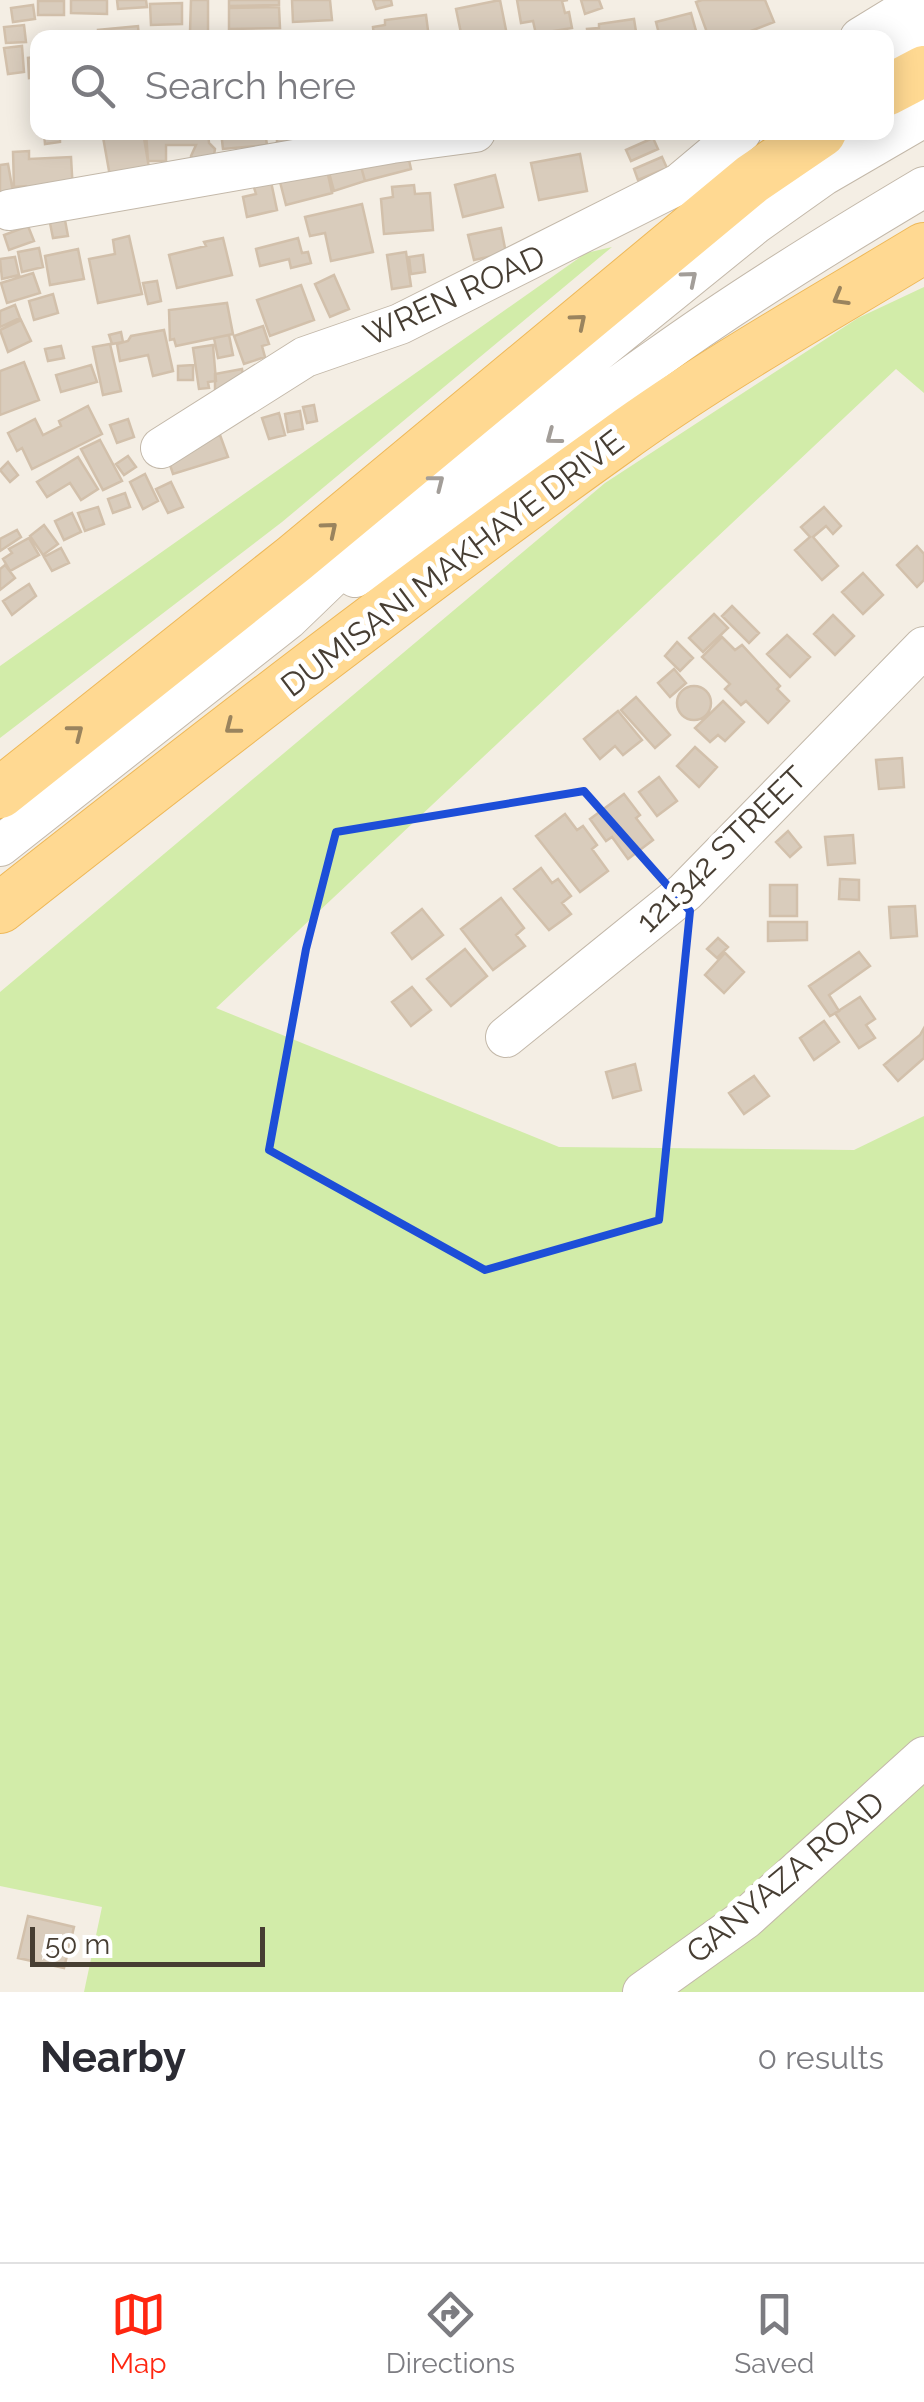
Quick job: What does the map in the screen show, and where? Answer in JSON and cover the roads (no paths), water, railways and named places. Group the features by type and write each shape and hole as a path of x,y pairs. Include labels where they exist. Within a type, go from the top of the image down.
{"main road":[{"path":"894,88 924,71"},
{"path":"0,793 294,559 752,179 809,140"},
{"name":"DUMISANI MAKHAYE DRIVE","path":"0,908 266,701 616,440 768,340 924,248"}],"street":[{"path":"873,30 922,0"},
{"path":"894,68 924,38"},
{"path":"894,135 924,117"},
{"path":"8,210 414,140"},
{"name":"WREN ROAD","path":"161,448 305,357 400,324 679,184 731,140"},
{"path":"0,846 288,618 396,514 755,224 885,140"},
{"path":"288,618 418,538 652,361 722,313 924,187"},
{"name":"121342 STREET","path":"506,1036 684,892 924,647"},
{"name":"GANYAZA ROAD","path":"643,1992 745,1918 924,1757"}]}
